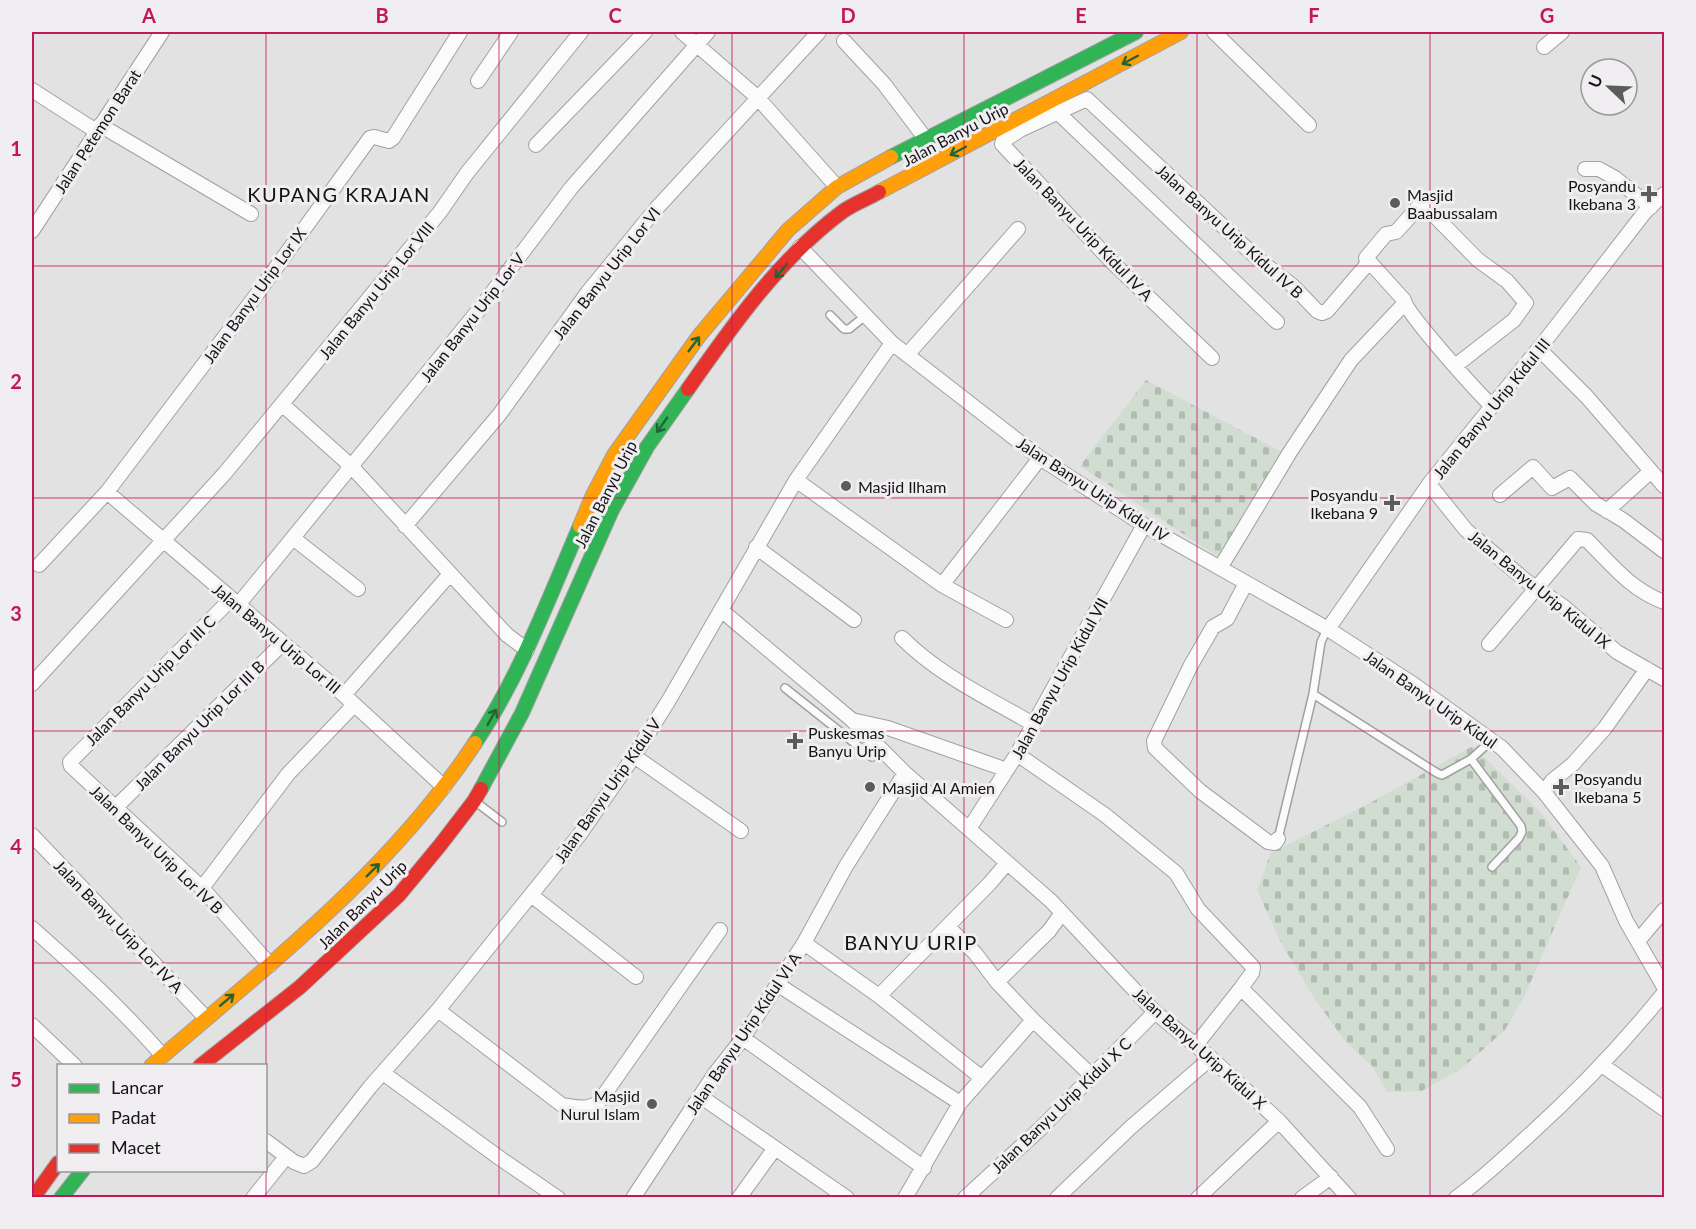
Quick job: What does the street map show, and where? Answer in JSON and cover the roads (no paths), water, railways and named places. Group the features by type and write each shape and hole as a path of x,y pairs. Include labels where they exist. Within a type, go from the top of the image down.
{"main road":[{"name":"Jalan Banyu Urip","path":"152,1064 334,909 383,860 444,788 490,721 527,650 593,495 614,455 699,336 788,230 837,187 925,138 1131,32"},
{"name":"Jalan Banyu Urip","path":"201,1064 300,987 399,895 474,801 522,713 612,510 633,469 726,335 800,248 844,211 1053,108 1181,32"},
{"path":"614,455 633,469"},
{"path":"33,1197 57,1164"},
{"path":"62,1197 81,1172"}],"street":[{"name":"Jalan Petemon Barat","path":"32,231 160,32"},
{"name":"Jalan Banyu Urip Lor IX","path":"39,565 106,492 254,298 370,138 389,141 393,138 460,32"},
{"path":"478,81 511,32"},
{"name":"Jalan Banyu Urip Lor VIII","path":"32,684 225,473 283,405 440,212 467,173 581,32"},
{"path":"536,145 645,32"},
{"path":"682,32 757,97 837,187"},
{"name":"Jalan Banyu Urip Lor V","path":"234,602 293,538 482,306 571,188 708,32"},
{"name":"Jalan Banyu Urip Lor VI","path":"405,526 499,415 588,292 655,210 819,32"},
{"path":"1214,32 1309,124"},
{"path":"1544,47 1562,32"},
{"path":"844,40 884,84 925,138"},
{"path":"32,90 251,214"},
{"name":"Jalan Banyu Urip Kidul IV A","path":"1087,99 1053,108 1003,141 1002,144 1111,261 1212,358"},
{"name":"Jalan Banyu Urip Kidul IV B","path":"1087,99 1258,259 1293,286 1317,311 1327,312 1369,262"},
{"path":"1053,108 1277,322"},
{"path":"1585,169 1599,169 1615,178 1651,207"},
{"name":"Jalan Banyu Urip Kidul III","path":"1328,629 1430,484 1651,207 1665,194"},
{"path":"1455,366 1514,320 1525,306 1523,298 1492,269 1478,260 1423,203 1396,232 1387,234 1366,258 1404,300 1404,304 1455,366 1492,406"},
{"path":"907,355 1018,229"},
{"name":"Jalan Banyu Urip Kidul IV","path":"800,248 892,343 1040,458 1144,525 1328,629"},
{"path":"1220,568 1290,452 1351,360 1404,304"},
{"name":"Jalan Banyu Urip Kidul V","path":"286,1157 304,1166 309,1164 438,1010 580,834 634,756 796,480 892,343"},
{"path":"1539,349 1587,397 1665,486"},
{"path":"283,405 351,466 507,635 527,650"},
{"path":"942,585 1040,458"},
{"path":"1500,495 1534,467 1552,489 1570,478 1596,504 1665,551"},
{"path":"1607,511 1651,471"},
{"path":"796,480 942,585 1006,620"},
{"name":"Jalan Banyu Urip Kidul IX","path":"1430,484 1466,530 1617,652 1665,679"},
{"name":"Jalan Banyu Urip Lor III","path":"106,492 349,700 444,788"},
{"name":"Jalan Banyu Urip Kidul VII","path":"969,829 1017,754 1144,525"},
{"path":"293,538 358,589"},
{"path":"1489,644 1581,538 1587,540 1628,583 1665,602"},
{"path":"756,547 854,620"},
{"path":"202,888 288,774 450,574"},
{"path":"1246,583 1227,619 1213,627 1191,665 1154,741 1155,748 1200,792 1268,842 1275,843 1278,839"},
{"name":"Jalan Banyu Urip Lor III C","path":"70,760 234,602"},
{"name":"Jalan Banyu Urip Kidul X","path":"721,610 847,716 905,773 1062,913 1155,1012 1211,1058 1280,1121 1349,1197"},
{"name":"Jalan Banyu Urip Kidul","path":"1328,629 1413,684 1492,740 1544,792 1602,866 1626,921 1660,969 1665,987"},
{"path":"902,638 914,651 951,678 1033,724"},
{"name":"Jalan Banyu Urip Lor III B","path":"115,808 283,643"},
{"path":"1544,792 1605,728 1647,669"},
{"path":"847,716 1007,770"},
{"path":"1017,754 1105,815 1176,873 1198,909 1253,967 1252,973 1196,1045"},
{"path":"634,756 741,831"},
{"name":"Jalan Banyu Urip Lor IV B","path":"70,760 71,766 202,888 270,965"},
{"name":"Jalan Banyu Urip Kidul VI A","path":"633,1197 700,1096 743,1038 804,943 846,866 905,773"},
{"name":"Jalan Banyu Urip Lor IV A","path":"32,835 206,1018"},
{"path":"879,996 948,927 1007,863"},
{"path":"531,895 636,977"},
{"path":"1638,941 1665,910"},
{"path":"997,981 1049,931 1062,913"},
{"path":"948,927 975,953 1033,1020 1092,1076"},
{"path":"32,928 127,1015 162,1055"},
{"path":"438,1010 562,1105 584,1108 593,1106 599,1102 720,930"},
{"path":"804,943 879,996 977,1074"},
{"path":"777,984 960,1103"},
{"path":"1241,988 1360,1107 1387,1149"},
{"path":"1456,1197 1472,1186 1560,1107 1627,1038 1665,993"},
{"name":"Jalan Banyu Urip Kidul X C","path":"965,1197 1040,1129 1155,1012"},
{"path":"904,1197 924,1168 977,1074 1033,1020"},
{"path":"32,1025 74,1064"},
{"path":"743,1038 924,1168"},
{"path":"1057,1197 1131,1127 1211,1058"},
{"path":"1602,1065 1665,1108"},
{"path":"383,1073 501,1159 558,1197"},
{"path":"700,1096 841,1196"},
{"path":"1198,1197 1280,1121"},
{"path":"260,1195 286,1157 267,1142"},
{"path":"739,1197 775,1148"},
{"path":"1302,1197 1331,1177"},
{"path":"1472,1186 1482,1197"}],"lane":[{"path":"830,315 844,328 849,329 865,316"},
{"path":"1278,839 1313,694 1321,642 1328,629"},
{"path":"785,688 872,757"},
{"path":"1313,694 1442,775 1471,759 1492,740"},
{"path":"832,725 847,716"},
{"path":"1471,759 1521,826 1522,832 1519,838 1492,867"},
{"path":"474,801 502,822"}],"place":[{"name":"Posyandu Ikebana 3","path":"1649,194"},
{"name":"Masjid Baabussalam","path":"1395,203"},
{"name":"Masjid Ilham","path":"846,486"},
{"name":"Posyandu Ikebana 9","path":"1392,503"},
{"name":"Puskesmas Banyu Urip","path":"795,741"},
{"name":"Masjid Al Amien","path":"870,787"},
{"name":"Posyandu Ikebana 5","path":"1561,787"},
{"name":"Masjid Nurul Islam","path":"652,1104"}],"district":[{"name":"KUPANG KRAJAN","path":"339,194"},
{"name":"BANYU URIP","path":"911,942"}]}
